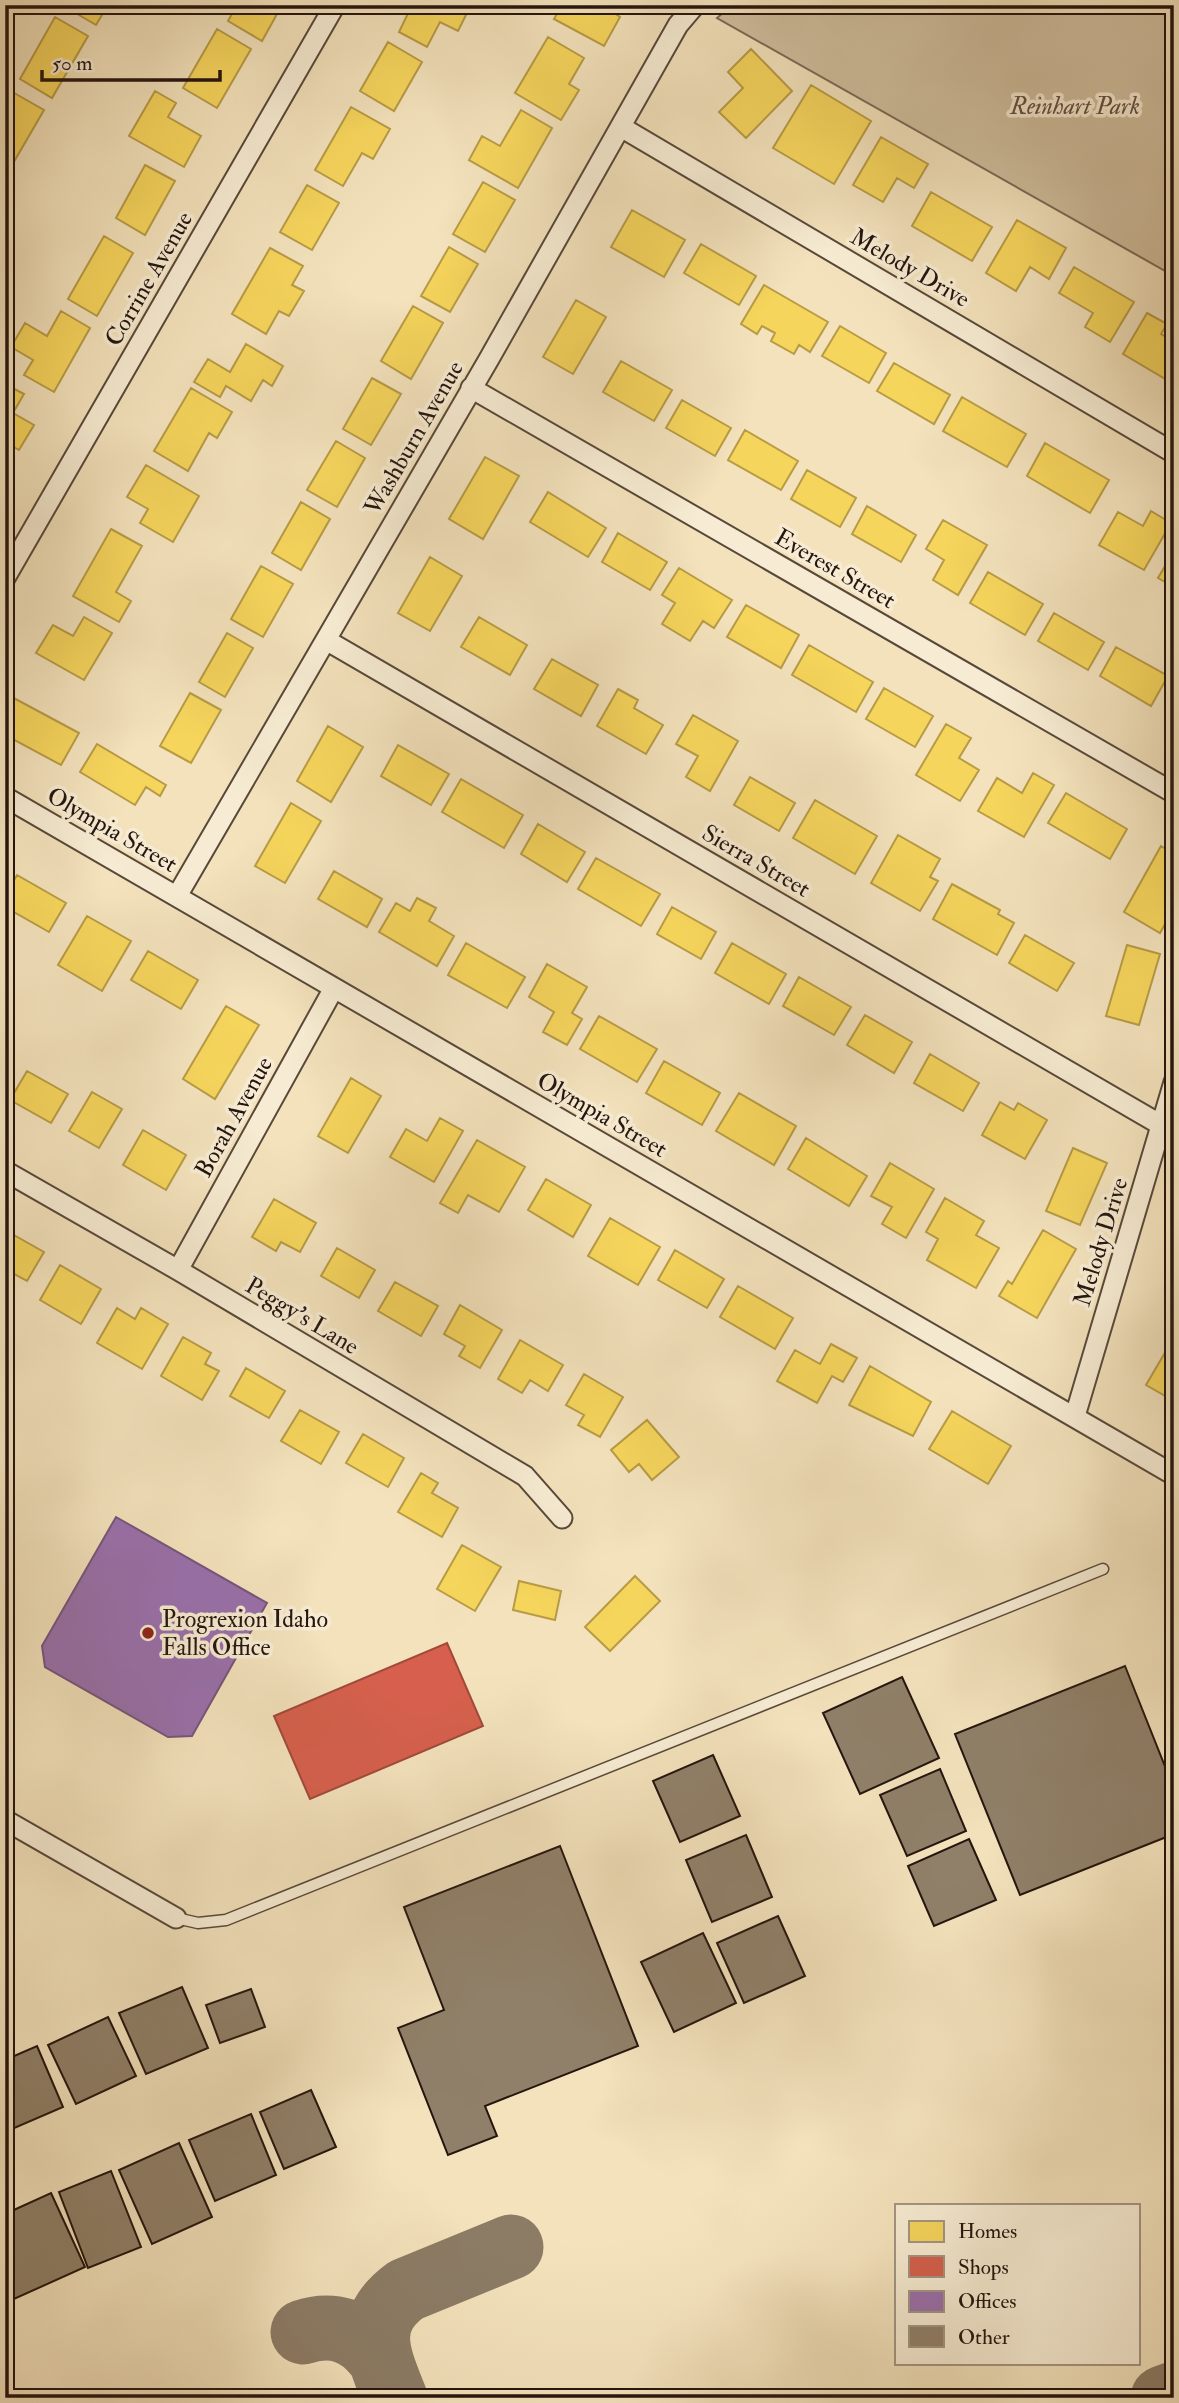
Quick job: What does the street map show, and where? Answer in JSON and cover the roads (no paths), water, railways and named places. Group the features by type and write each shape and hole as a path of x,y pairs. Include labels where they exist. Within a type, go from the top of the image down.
{"street":[{"name":"Corrine Avenue","path":"5,578 335,5"},
{"name":"Washburn Avenue","path":"177,896 678,25 695,5"},
{"name":"Melody Drive","path":"621,127 1174,453"},
{"name":"Everest Street","path":"471,388 1174,793"},
{"name":"Sierra Street","path":"326,640 1161,1125"},
{"name":"Olympia Street","path":"5,797 1174,1475"},
{"name":"Borah Avenue","path":"178,1270 334,988"},
{"name":"Melody Drive","path":"1075,1416 1174,1082"},
{"name":"Peggy's Lane","path":"5,1171 178,1270 524,1476 562,1518"},
{"path":"5,1820 176,1918"}],"lane":[{"path":"176,1918 198,1923 226,1920 1103,1569"}],"place":[{"name":"Progrexion Idaho Falls Office","path":"148,1633"}],"park label":[{"name":"Reinhart Park","path":"1075,106"}]}
